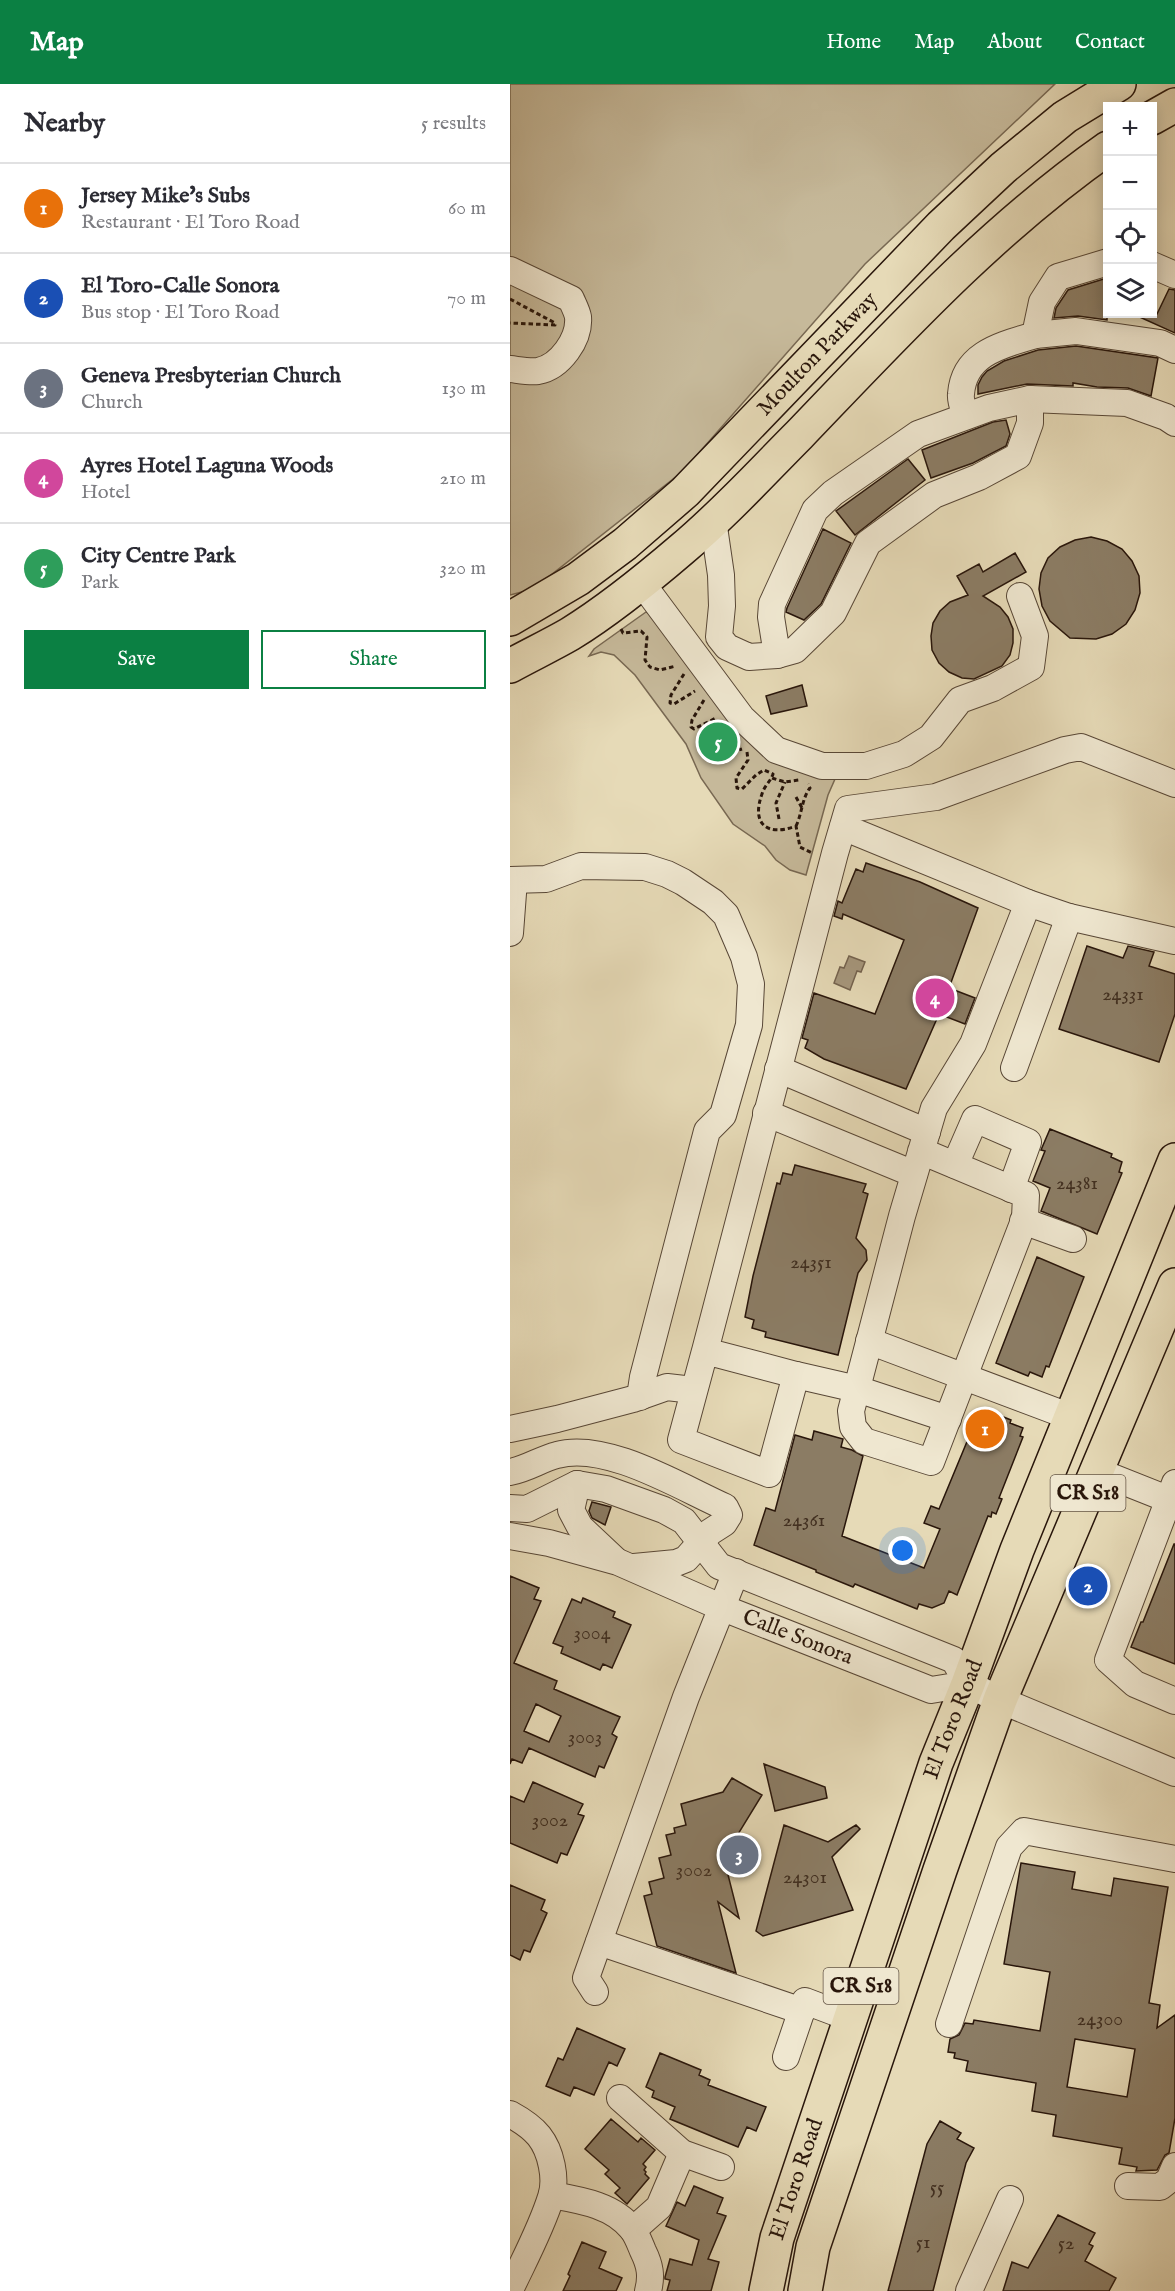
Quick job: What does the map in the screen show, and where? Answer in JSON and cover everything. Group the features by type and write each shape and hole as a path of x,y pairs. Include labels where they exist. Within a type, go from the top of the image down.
{"main road":[{"name":"Moulton Parkway","path":"510,619 578,579 625,544 685,492 956,211 1065,117 1119,84"},
{"name":"Moulton Parkway","path":"510,666 570,633 682,550 959,269 1012,221 1103,151"},
{"name":"El Toro Road","path":"766,2291 777,2238 936,1763 968,1684 1017,1550 1175,1160"},
{"name":"El Toro Road","path":"805,2291 817,2236 1000,1700 1175,1285"}],"street":[{"path":"1035,335 1042,302 1058,277 1103,263"},
{"path":"1157,267 1175,275"},
{"path":"510,270 571,299 578,317 575,335 568,350 558,361 541,370 510,369"},
{"path":"966,417 960,395 969,366 991,349 1035,335 1076,331 1160,343 1175,350"},
{"path":"713,520 721,575 722,606 719,637 727,647 749,657 777,655 795,650 833,613 868,543 934,495 979,477 1018,456 1030,423 1030,399"},
{"path":"777,655 771,617 772,604 815,510 833,493 918,434 989,408 1030,399 1127,403 1166,417 1175,423"},
{"path":"682,550 721,575"},
{"path":"641,582 742,718 776,750 822,766 866,766 904,754 931,737 960,700 993,688 1031,667 1035,636 1020,596"},
{"path":"796,1375 769,1474 681,1440 848,808 936,796 1065,750 1081,747 1175,784"},
{"path":"843,827 1028,903 1069,917 1175,941"},
{"path":"510,933 512,880 546,879 581,866 645,867 667,874 698,891 726,915 744,957 751,984 749,1025 723,1115 707,1131 643,1377 640,1397"},
{"path":"766,1113 920,1152 1026,1195 1023,1221 931,1462 864,1441 853,1427 851,1411 920,1152 934,1108 974,1044 1028,903"},
{"path":"1014,1068 1069,917"},
{"path":"778,1069 920,1152"},
{"path":"955,1166 975,1119 1028,1142 1011,1189"},
{"path":"1023,1221 1073,1239"},
{"path":"869,1341 1071,1417"},
{"path":"705,1351 857,1389 948,1419"},
{"path":"510,1429 640,1397 667,1387 693,1390"},
{"path":"510,1472 558,1454 586,1451 621,1460 725,1507 729,1515 724,1523 710,1532 700,1544"},
{"path":"1097,1471 1173,1494 1108,1660 1135,1684 1175,1701"},
{"path":"510,1508 527,1509 577,1484"},
{"name":"Calle Sonora","path":"510,1536 549,1543 624,1565 723,1608 931,1689 968,1684 954,1660 719,1566 684,1521 664,1510 606,1489 577,1484 571,1510 580,1527 624,1565 676,1563 686,1559 700,1544"},
{"path":"595,1992 586,1978 686,1697 736,1572"},
{"path":"968,1684 1000,1700 1175,1773"},
{"path":"949,2024 1010,1847 1024,1831 1175,1859"},
{"path":"599,1942 802,2011"},
{"path":"786,2057 806,2001 850,2018"},
{"path":"620,2098 682,2153 721,2168"},
{"path":"510,2114 528,2125 540,2137 549,2153 553,2172 552,2195 519,2245 510,2290"},
{"path":"633,2230 659,2208 682,2153"},
{"path":"1128,2186 1160,2187 1169,2180 1175,2166"},
{"path":"552,2195 588,2202 604,2208 633,2230 648,2260 651,2276 648,2291"},
{"path":"969,2291 1010,2199"}],"path":[{"path":"510,299 555,325 510,323"},
{"path":"606,608 623,633 641,631 647,637 645,660 650,667 660,670 675,666 684,668 682,679 671,695 670,703 681,701 693,691 703,692 706,698 692,720 691,727 694,729 718,718 724,721 708,741 706,746 708,754 724,758 740,748 748,752 748,760 736,778 737,788 742,789 764,770 773,774 762,792 758,806 758,819 772,831 781,831 796,826"},
{"path":"772,778 785,782 800,780 809,785 810,788 796,826 800,847 812,853"},
{"path":"779,819 777,803 785,782"},
{"path":"796,797 802,808"}],"shaded area":[{"path":"510,84 1055,84 865,264 682,472 533,589 510,595"},
{"path":"646,612 656,616 810,773 835,779 828,795 806,875 790,870 776,860 765,846 733,824 701,778 686,744 635,675 614,655 601,652 589,656 594,649"},
{"path":"849,956 865,962 861,972 857,971 850,990 834,983 840,967 844,968"}],"building":[{"path":"1103,279 1103,318 1107,320 1078,316 1054,318 1056,308 1068,290"},
{"path":"1169,289 1175,290 1175,333 1142,318 1157,318"},
{"path":"1076,346 1158,358 1151,396 1128,388 1097,387 1073,383 1073,386 1027,384 978,394 978,385 982,377 987,371 1004,361 1038,350"},
{"path":"1006,420 1010,434 1006,446 973,463 931,478 922,450 993,422"},
{"path":"908,459 925,480 855,535 836,511"},
{"path":"823,529 851,543 821,604 804,620 786,612"},
{"path":"1091,537 1107,541 1122,549 1132,561 1139,576 1140,593 1135,610 1126,624 1112,634 1096,639 1070,638 1050,621 1042,606 1039,589 1041,573 1048,558 1060,547 1075,540"},
{"path":"1015,553 1026,572 983,596 1000,607 1008,617 1013,629 1010,655 1002,666 974,679 962,678 949,672 939,663 932,650 931,636 933,623 940,611 950,602 968,595 957,576 979,564 983,572"},
{"path":"802,685 807,706 771,714 766,696"},
{"path":"866,863 920,882 978,908 949,988 975,998 965,1024 939,1014 906,1089 824,1059 805,1048 808,1040 802,1038 814,993 875,1014 904,940 843,914 842,919 834,916 838,901 842,903 856,869 863,872"},
{"path":"1087,946 1123,958 1128,946 1154,952 1149,966 1175,974 1175,1014 1159,1062 1059,1029"},
{"path":"1050,1129 1112,1154 1111,1157 1122,1162 1119,1172 1122,1173 1097,1234 1041,1211 1050,1188 1033,1181 1045,1151 1041,1150"},
{"path":"795,1165 866,1184 863,1192 868,1194 856,1238 866,1250 867,1260 858,1273 838,1355 765,1337 766,1332 752,1328 754,1320 745,1317 777,1183 780,1184 783,1173 792,1175"},
{"path":"1037,1257 1084,1277 1049,1367 1046,1366 1042,1377 1030,1372 1028,1376 996,1363"},
{"path":"981,1408 1011,1420 1010,1423 1023,1428 1020,1436 1023,1437 999,1498 1002,1499 996,1514 992,1512 991,1517 988,1516 957,1595 949,1591 944,1603 932,1608 919,1604 917,1609 855,1584 853,1587 754,1545 766,1508 775,1511 795,1435 812,1440 814,1431 843,1439 841,1447 863,1456 842,1536 924,1568 940,1529 924,1523 931,1506 939,1509"},
{"path":"592,1502 611,1507 605,1525 592,1518 589,1511"},
{"path":"1175,1544 1175,1664 1131,1647"},
{"path":"510,1576 539,1588 534,1599 541,1601 514,1663 557,1681 554,1689 620,1717 612,1734 617,1737 604,1768 599,1766 595,1777 529,1748 522,1763 512,1759 510,1764","holes":["536,1704 561,1716 549,1742 524,1731"]},
{"path":"583,1598 615,1612 613,1617 631,1625 612,1668 603,1664 600,1670 561,1653 563,1647 553,1643 572,1599 581,1603"},
{"path":"764,1764 825,1787 827,1798 775,1811"},
{"path":"732,1778 762,1795 738,1834 744,1858 725,1863 739,1918 718,1902 736,1973 657,1946 644,1896 652,1894 649,1882 664,1878 659,1858 671,1855 666,1835 675,1833 674,1828 686,1825 681,1804 723,1792"},
{"path":"533,1782 583,1804 578,1814 584,1816 567,1855 561,1853 557,1863 510,1843 510,1796 524,1802"},
{"path":"784,1825 828,1842 856,1825 860,1829 832,1857 853,1910 763,1936 756,1931"},
{"path":"1021,1863 1075,1872 1072,1889 1111,1896 1114,1878 1168,1887 1149,2003 1160,2005 1157,2028 1175,2015 1175,2118 1169,2153 1165,2155 1157,2170 1136,2171 1137,2167 1119,2164 1122,2148 1053,2136 1056,2115 1032,2111 1036,2083 966,2071 968,2061 954,2058 955,2053 948,2052 950,2039 959,2035 965,2023 973,2024 974,2020 1040,2031 1050,1972 1004,1964","holes":["1075,2039 1135,2049 1127,2097 1067,2087"]},
{"path":"510,1885 545,1900 541,1910 547,1913 530,1952 524,1950 520,1960 510,1955"},
{"path":"577,2028 625,2049 617,2066 609,2062 594,2095 574,2087 570,2096 546,2086 558,2058 563,2060"},
{"path":"660,2053 701,2070 699,2075 710,2080 708,2085 766,2107 756,2131 747,2127 738,2147 670,2119 675,2107 652,2097 654,2091 646,2087"},
{"path":"611,2119 638,2142 641,2138 655,2150 643,2164 646,2167 645,2174 649,2178 627,2204 615,2193 620,2188 605,2174 609,2170 585,2149"},
{"path":"940,2121 961,2133 957,2139 974,2148 966,2163 933,2291 888,2291 927,2144"},
{"path":"694,2186 723,2198 717,2213 726,2216 708,2259 719,2262 711,2291 667,2291 670,2280 665,2277 670,2259 692,2265 699,2240 666,2226 677,2202 685,2206"},
{"path":"1058,2215 1095,2233 1089,2244 1093,2246 1085,2261 1116,2278 1109,2291 1003,2291 1012,2262 1028,2268"},
{"path":"582,2242 606,2252 599,2268 622,2278 616,2291 563,2291"}],"place":[{"name":"City Centre Park","path":"718,742"},
{"name":"Ayres Hotel Laguna Woods","path":"935,998"},
{"name":"Jersey Mike's Subs","path":"985,1429"},
{"name":"El Toro-Calle Sonora","path":"1088,1586"},
{"name":"Geneva Presbyterian Church","path":"739,1855"}]}
